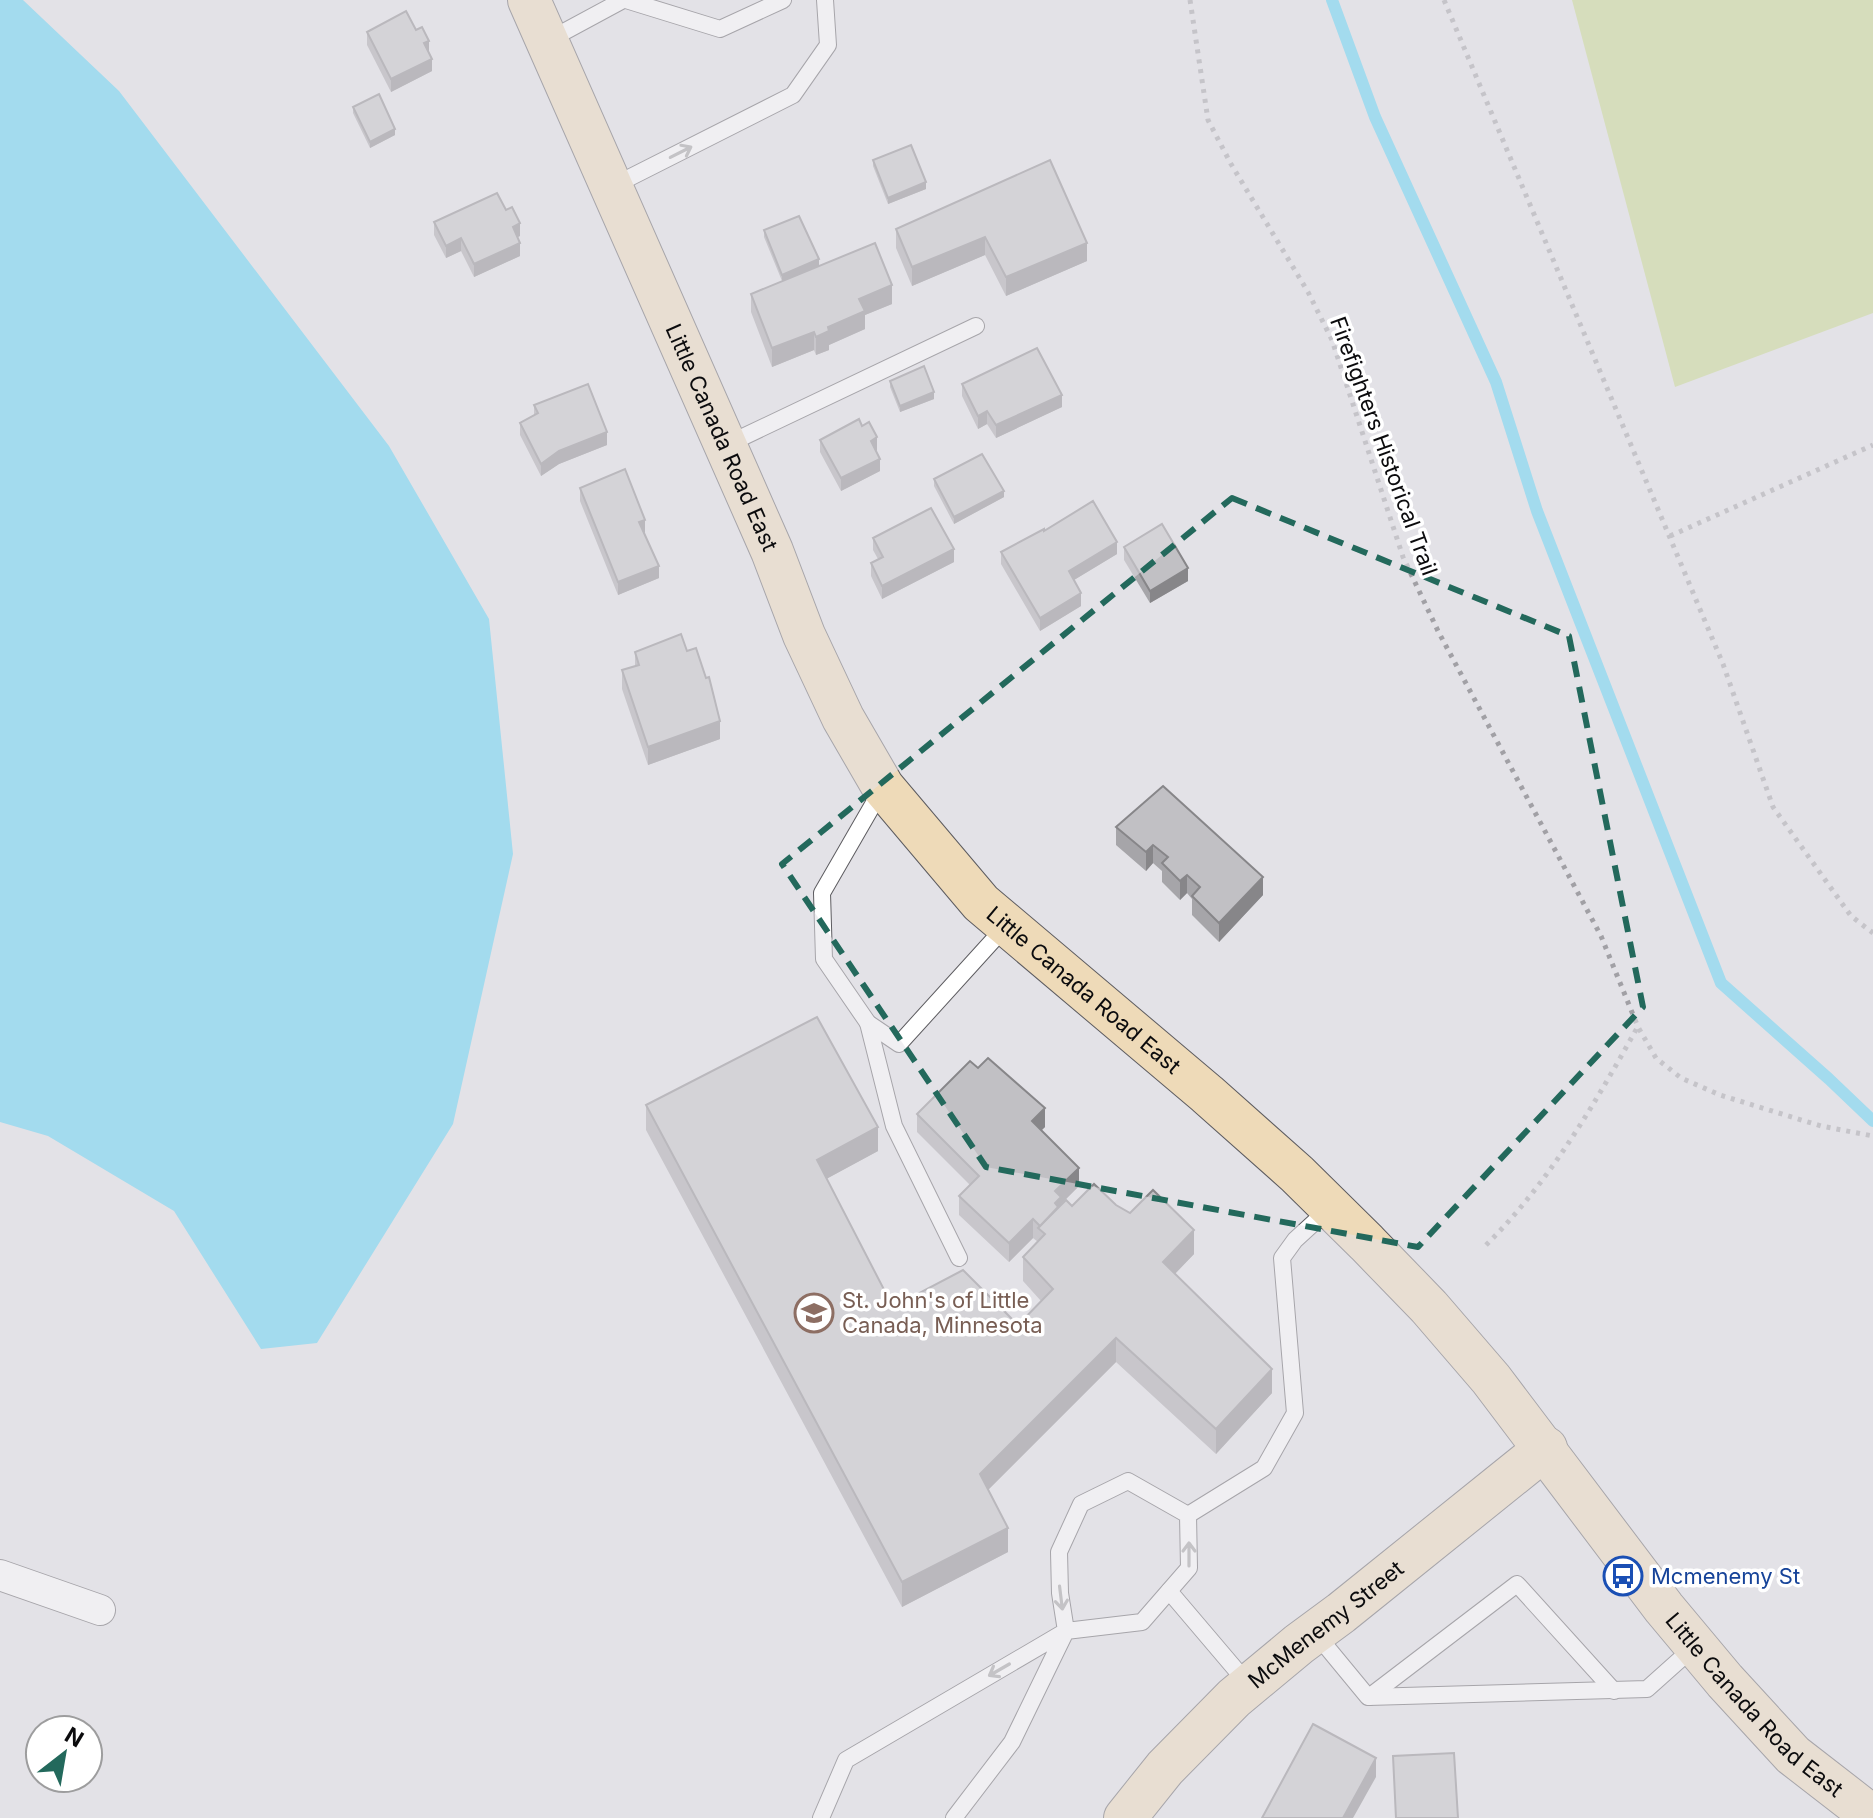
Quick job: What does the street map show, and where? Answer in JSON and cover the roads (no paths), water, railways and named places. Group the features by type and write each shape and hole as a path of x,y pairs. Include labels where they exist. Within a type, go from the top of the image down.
{"street":[{"name":"Little Canada Road East","path":"529,0 772,551 804,635 843,718 883,787 981,903 1207,1094 1331,1207 1429,1307 1546,1448 1695,1646 1793,1755 1872,1814"},
{"name":"McMenemy Street","path":"1125,1818 1165,1768 1249,1686 1546,1448"},
{"path":"0,1575 100,1610"}],"lane":[{"path":"547,41 625,0 720,29 783,0"},
{"path":"611,187 793,95 828,45 825,0"},
{"path":"724,445 976,326"},
{"path":"883,787 822,893 824,959 868,1023 894,1126 959,1258"},
{"path":"868,1023 899,1044 1007,925"},
{"path":"1188,1515 1264,1468 1295,1413 1282,1258 1295,1240 1331,1207"},
{"path":"954,1818 1012,1742 1066,1631 1060,1593 1059,1552 1081,1504 1128,1481 1188,1515"},
{"path":"821,1818 846,1760 1066,1631 1142,1622 1189,1568 1188,1515"},
{"path":"1368,1697 1517,1584 1614,1691"},
{"path":"1169,1591 1249,1686"},
{"path":"1315,1632 1368,1697"},
{"path":"1368,1697 1647,1689 1695,1646"}],"water":[{"path":"0,0 23,0 119,91 389,446 489,619 513,854 453,1124 317,1343 261,1349 174,1211 48,1136 0,1122"}],"waterway":[{"path":"1332,0 1375,117 1496,382 1537,511 1721,983 1873,1121"}],"place":[{"name":"St. John's of Little Canada, Minnesota","path":"814,1313"},
{"name":"Mcmenemy St","path":"1623,1576"}]}
